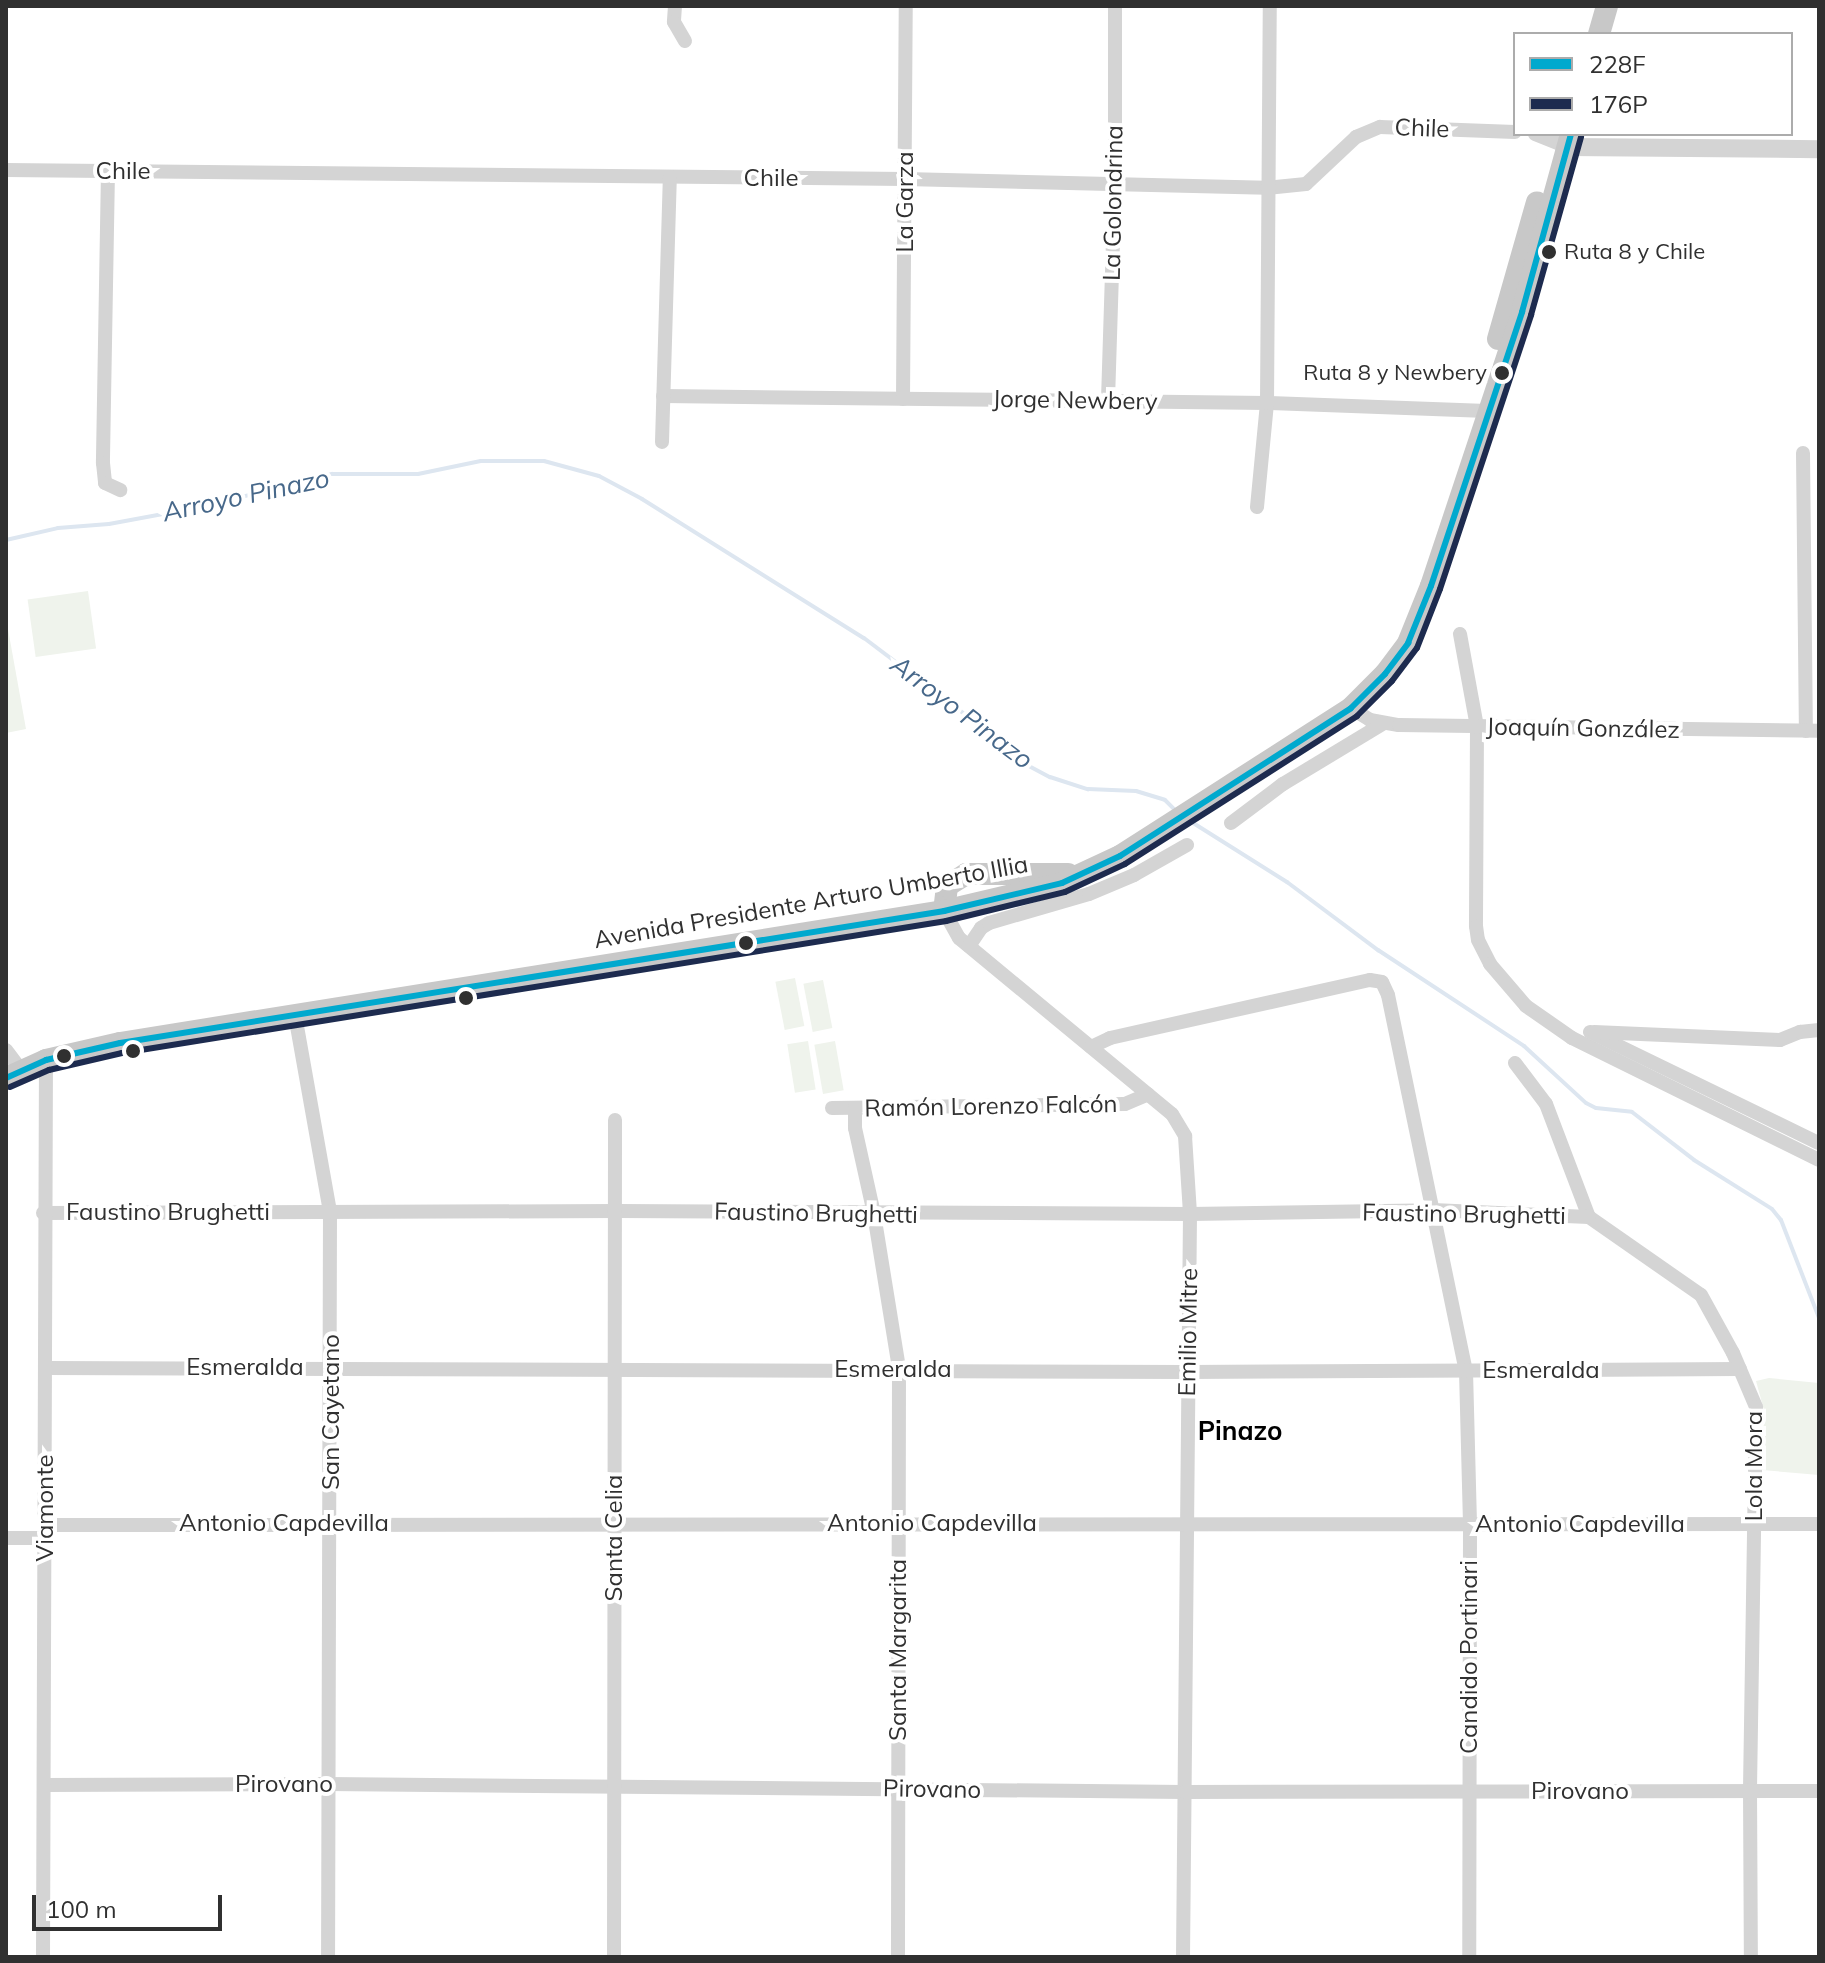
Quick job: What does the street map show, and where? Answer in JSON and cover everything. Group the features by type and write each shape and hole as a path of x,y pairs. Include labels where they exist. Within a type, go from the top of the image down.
{"main road":[{"path":"1584,32 1591,6"},
{"path":"1600,32 1607,6"},
{"name":"Avenida Presidente Arturo Umberto Illia","path":"13,1074 46,1060 120,1043 944,911 1027,894 1084,874 1169,825 1351,708 1385,674 1408,643 1431,586 1522,312 1557,138"},
{"path":"944,911 947,886 966,874 1084,874"}],"street":[{"path":"675,6 674,22 685,41"},
{"name":"La Garza","path":"903,399 906,6"},
{"name":"La Golondrina","path":"1108,400 1115,183 1115,6"},
{"path":"1257,507 1267,403 1266,188 1270,6"},
{"name":"Chile","path":"6,170 905,179 1266,188 1306,184 1356,137 1380,127 1513,132"},
{"path":"1557,138 1819,149"},
{"path":"108,171 103,463 105,483 120,490"},
{"path":"662,442 670,177"},
{"name":"Jorge Newbery","path":"663,396 1108,400 1487,411"},
{"path":"1803,453 1812,731"},
{"path":"1460,634 1477,727 1478,940 1490,964 1526,1006 1572,1038 1819,1160"},
{"name":"Joaquín González","path":"1351,708 1364,717 1384,723 1812,731"},
{"path":"1231,823 1283,784 1384,723"},
{"path":"969,946 981,928 989,923 1089,894 1134,875 1187,845"},
{"name":"Emilio Mitre","path":"944,911 951,929 969,946 1172,1114 1185,1136 1190,1214 1184,1524 1183,1957"},
{"name":"Candido Portinari","path":"1091,1047 1110,1038 1233,1008 1370,980 1382,982 1388,995 1466,1371 1470,1525 1469,1957"},
{"name":"San Cayetano","path":"295,1015 330,1212 328,1957"},
{"path":"1572,1038 1590,1032 1780,1040 1800,1032 1819,1030"},
{"path":"1590,1032 1819,1143"},
{"path":"6,1050 13,1074"},
{"name":"Viamonte","path":"43,1957 46,1368 43,1213 46,1060"},
{"path":"1515,1063 1546,1104 1589,1217"},
{"name":"Ramón Lorenzo Falcón","path":"832,1108 1125,1104 1148,1094"},
{"name":"Santa Margarita","path":"855,1108 855,1128 874,1214 899,1368 898,1957"},
{"name":"Santa Celia","path":"614,1957 615,1120"},
{"name":"Faustino Brughetti","path":"43,1213 617,1211 1190,1214 1433,1210 1589,1217"},
{"name":"Lola Mora","path":"1589,1217 1701,1295 1756,1407 1750,1790 1751,1957"},
{"name":"Esmeralda","path":"46,1368 899,1368 1187,1372 1740,1369"},
{"name":"Antonio Capdevilla","path":"6,1538 45,1531 331,1522 1819,1524"},
{"name":"Pirovano","path":"45,1785 327,1784 1184,1792 1819,1791"}],"shaded area":[{"path":"88,591 96,648 36,657 28,599"},
{"path":"6,618 26,729 6,733"},
{"path":"795,978 804,1026 785,1030 775,982"},
{"path":"823,980 832,1028 813,1032 803,984"},
{"path":"808,1041 816,1089 795,1093 787,1044"},
{"path":"835,1041 844,1090 823,1094 814,1045"},
{"path":"1769,1378 1819,1383 1819,1475 1762,1470 1764,1410 1756,1381"}],"waterway":[{"name":"Arroyo Pinazo","path":"6,540 58,528 109,524 206,506 332,474 418,474 481,461 544,461 599,476 642,499 864,638 967,716 996,746 1027,765 1050,777 1088,789 1136,791 1165,800 1176,811"},
{"name":"Arroyo Pinazo","path":"1190,821 1287,882 1378,950 1524,1046 1586,1103 1596,1108 1632,1112 1694,1160 1772,1209 1781,1220 1819,1318"}],"transit line":[{"name":"228F","path":"6,1078 46,1060 120,1043 944,911 1062,883 1120,856 1351,708 1385,674 1408,643 1431,586 1522,312 1570,136"},
{"name":"176P","path":"10,1087 49,1070 122,1053 946,921 1065,892 1125,864 1357,716 1392,681 1417,648 1440,589 1531,315 1581,137"}],"place":[{"name":"Ruta 8 y Chile","path":"1549,252"},
{"name":"Ruta 8 y Newbery","path":"1502,373"}],"district":[{"name":"Pinazo","path":"1240,1431"}]}
